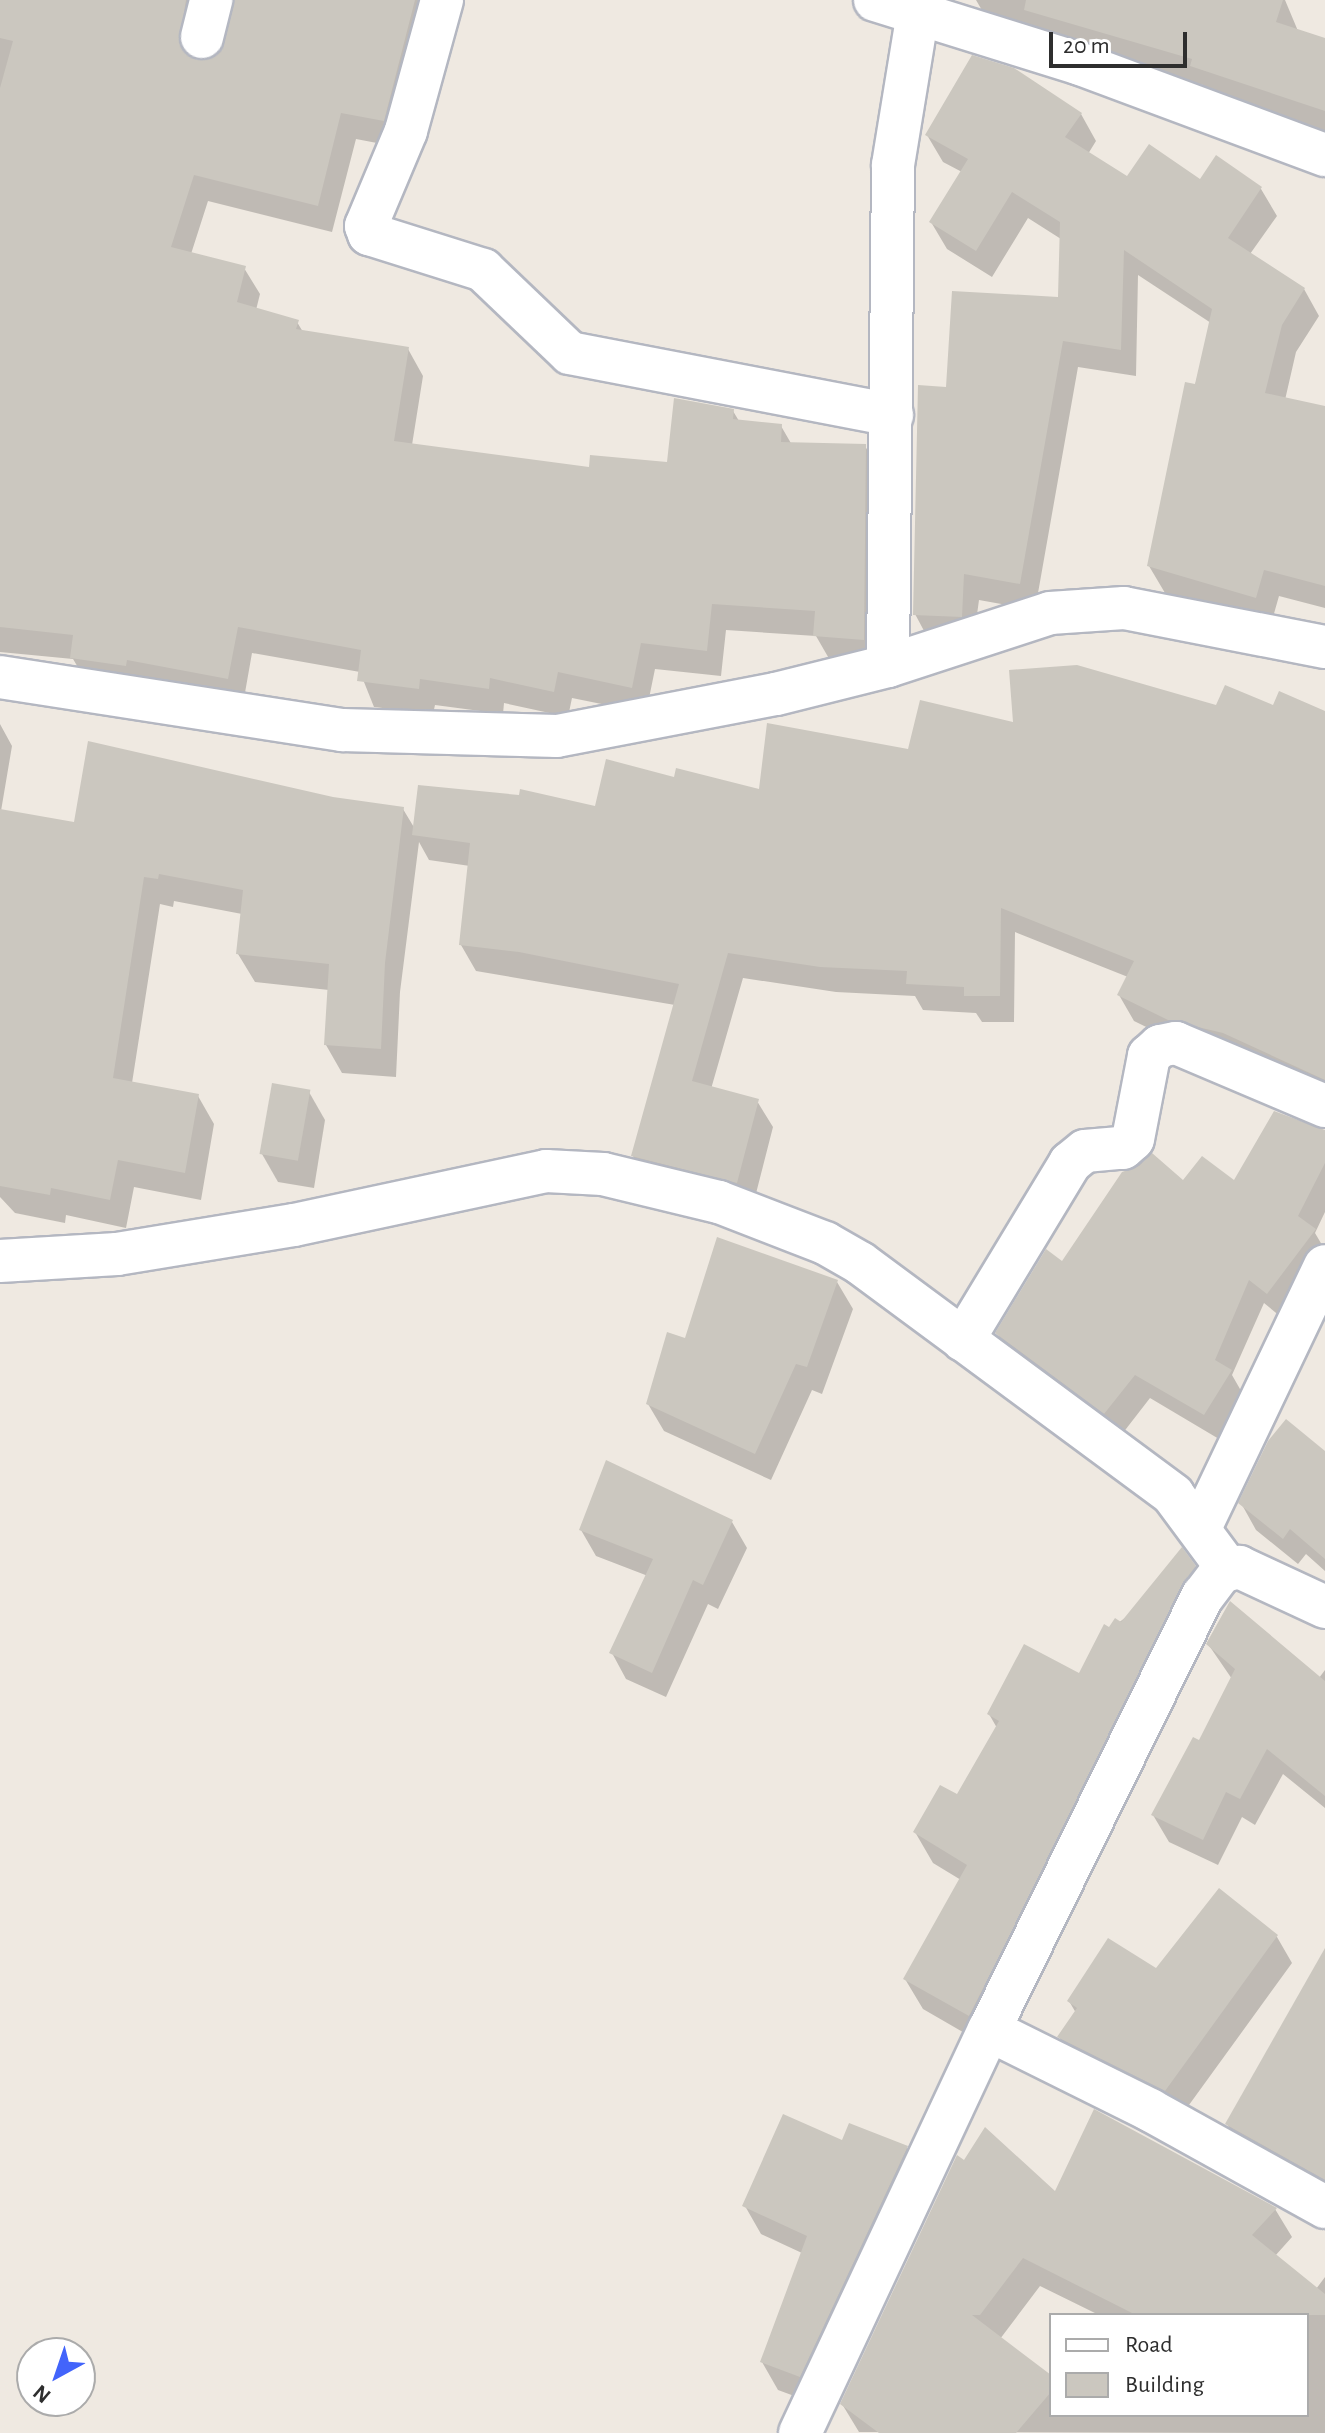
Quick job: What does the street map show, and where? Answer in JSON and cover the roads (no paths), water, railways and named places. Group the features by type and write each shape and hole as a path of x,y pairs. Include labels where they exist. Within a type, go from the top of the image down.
{"street":[{"path":"442,0 406,131 366,226 369,234 483,270 570,353 892,415"},
{"path":"875,0 920,7 1325,155"},
{"path":"888,666 893,165 920,7"},
{"path":"0,677 342,730 557,736 776,694 888,666 1050,613 1124,608 1325,647"},
{"path":"963,1340 1070,1163 1085,1151 1123,1148 1133,1139 1149,1056 1160,1046 1176,1043 1325,1106"},
{"path":"0,1261 117,1254 294,1225 518,1175 603,1174 719,1202 825,1243 860,1263 1173,1495 1228,1569"},
{"path":"1200,1528 1325,1266"},
{"path":"800,2433 989,2030 1203,1596 1228,1569 1239,1567 1325,1607"},
{"path":"989,2030 1150,2110 1325,2207"}]}
